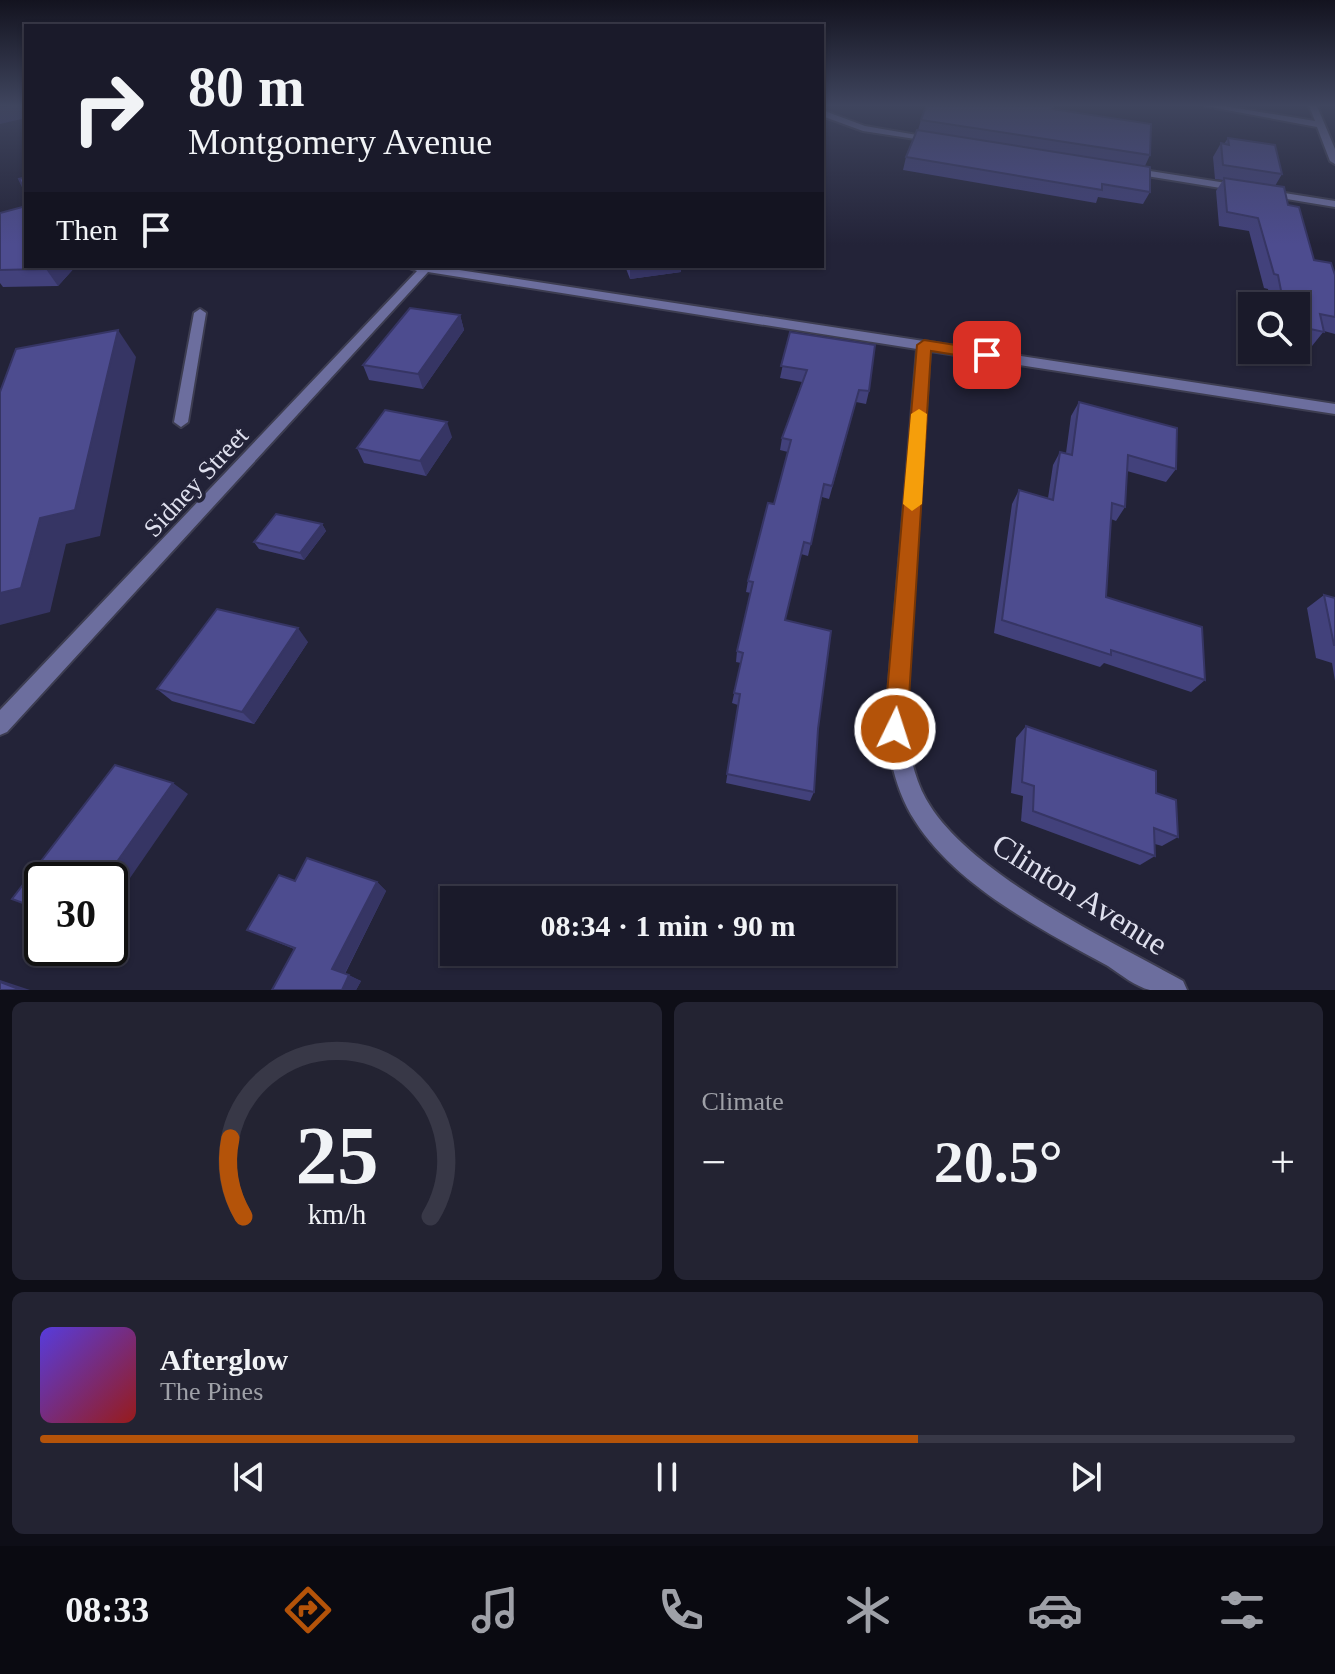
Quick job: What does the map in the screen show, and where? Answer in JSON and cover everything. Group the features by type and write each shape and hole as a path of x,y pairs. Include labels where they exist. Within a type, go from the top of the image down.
{"street":[{"path":"1116,169 1335,204"},
{"path":"418,268 1335,409"},
{"name":"Sidney Street","path":"0,725 418,268"},
{"path":"181,422 200,313"},
{"name":"Clinton Avenue","path":"924,345 895,729 899,755 923,815 971,866 1009,893 1174,990"}],"building":[{"path":"908,152 1057,152 1150,167 1150,192 1102,184 1102,190 906,157"},
{"path":"1222,152 1277,152 1282,174 1223,165"},
{"path":"1224,178 1284,187 1288,205 1299,207 1314,260 1331,263 1335,275 1335,317 1320,314 1324,332 1310,329 1310,292 1281,292 1258,218 1227,212"},
{"path":"24,207 24,268 46,269 0,270 0,213"},
{"path":"410,308 460,315 418,374 363,365"},
{"path":"118,330 75,510 40,518 21,588 0,593 0,392 16,349"},
{"path":"790,332 875,345 869,391 859,390 832,486 824,484 811,544 804,542 785,620 831,631 818,729 814,792 727,774 740,694 734,693 743,653 737,651 753,582 748,581 768,503 774,504 791,440 782,438 807,370 781,366"},
{"path":"1079,402 1177,428 1176,469 1128,455 1125,507 1112,503 1106,597 1202,627 1205,680 1111,650 1111,655 1002,620 1019,490 1053,500 1060,452 1072,455"},
{"path":"385,410 447,422 420,461 357,448"},
{"path":"276,514 322,524 300,553 254,542"},
{"path":"1324,595 1335,598 1335,645 1334,645"},
{"path":"217,609 298,628 242,712 157,689"},
{"path":"1026,726 1156,771 1156,793 1176,800 1178,837 1154,828 1155,856 1033,811 1034,786 1022,782"},
{"path":"115,765 173,783 117,862 40,862"},
{"path":"307,858 377,882 332,969 349,975 342,990 272,990 295,948 247,930 279,875 295,881"},
{"path":"24,883 24,903 12,899"},
{"path":"0,982 21,990 0,990"}],"slow traffic":[{"path":"912,504 919,414"}],"route":[{"path":"895,729 924,345 987,355"}]}
